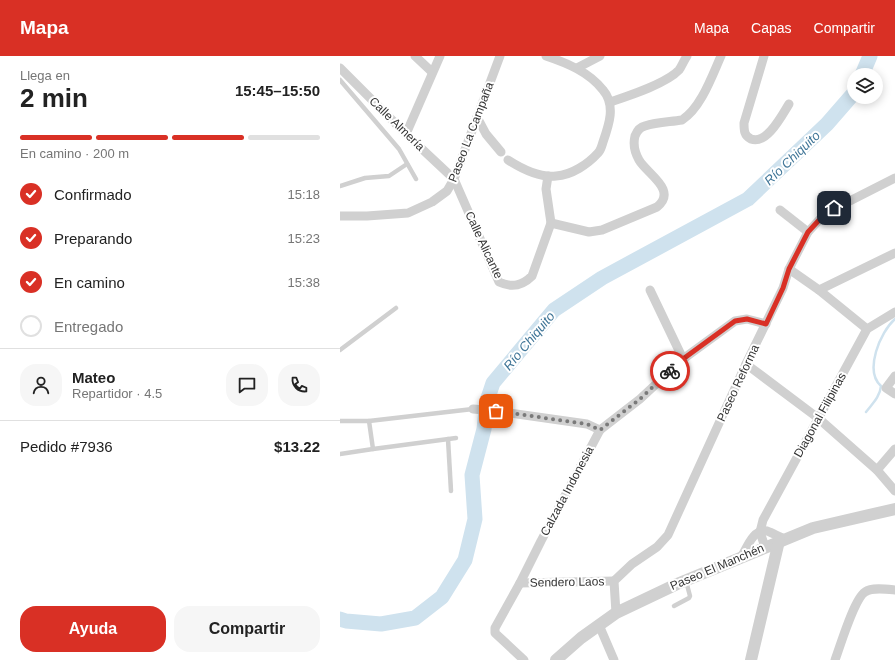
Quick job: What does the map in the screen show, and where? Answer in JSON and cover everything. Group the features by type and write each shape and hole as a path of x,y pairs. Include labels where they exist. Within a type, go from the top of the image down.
{"street":[{"path":"415,56 432,72"},
{"path":"406,134 440,56"},
{"name":"Paseo La Campaña","path":"340,216 408,213 432,202 447,191 454,179 500,56"},
{"path":"508,160 522,170 548,176 558,176 577,170 599,152 610,123 610,102 604,90 577,68 546,56"},
{"path":"577,68 600,56"},
{"path":"610,102 652,86 670,77 679,70 687,56"},
{"path":"548,176 546,190 552,222 589,232 602,230 657,207 662,203 664,197 662,187 639,161 635,150 634,140 637,132 644,126 682,120 693,111 721,56"},
{"path":"764,56 744,123 744,133 749,138 756,140 766,136 776,124 788,104"},
{"name":"Calle Almería","path":"341,70 454,179"},
{"path":"477,117 486,134 501,152"},
{"name":"Paseo Reforma","path":"614,581 632,564 656,547 668,535 746,364 783,288 789,269 808,232 821,218 834,208 895,178"},
{"name":"Calle Alicante","path":"454,179 499,282 506,285 517,285 526,282 532,276 552,222"},
{"path":"780,210 808,232"},
{"path":"819,290 895,253"},
{"path":"789,269 819,290 867,329"},
{"path":"650,290 683,359"},
{"name":"Diagonal Filipinas","path":"742,556 755,535 760,532 763,520 867,329 895,312"},
{"name":"Calzada Indonesia","path":"524,660 495,633 494,628 520,583 600,430 640,399 683,359 735,321 747,319 766,324"},
{"path":"746,364 818,418 877,470 895,490"},
{"path":"895,376 886,388 895,394"},
{"path":"473,409 587,424 600,430"},
{"path":"877,470 895,449"},
{"name":"Paseo El Manchén","path":"556,660 581,638 616,613 686,580 813,528 895,509"},
{"path":"751,660 782,540 766,531 760,532 765,547"},
{"path":"614,581 616,613"},
{"name":"Sendero Laos","path":"520,583 614,581"},
{"path":"835,660 857,602 864,592 875,589 892,590 895,598"},
{"path":"599,625 614,660"}],"lane":[{"path":"340,80 399,149 416,178"},
{"path":"340,186 368,177 389,176 407,164"},
{"path":"340,350 396,308"},
{"path":"340,420 370,421 473,409"},
{"path":"370,421 373,449"},
{"path":"340,454 456,438"},
{"path":"448,439 451,492"},
{"path":"674,606 690,596 686,580"}],"waterway":[{"name":"Río Chiquito","path":"865,68 870,56"},
{"name":"Río Chiquito","path":"340,619 346,621 381,624 415,618 442,597 465,560 475,519 472,475 484,429 487,401 493,383 554,310 602,278 748,199 827,124 847,101"},
{"path":"866,412 877,397 881,386 876,379 874,371 874,362 879,342 889,325 895,319"}],"way so far":[{"path":"496,411 587,424 600,430 640,399 670,371"}],"route":[{"path":"670,371 683,359 735,321 747,319 766,324 783,288 789,269 808,232 821,218 834,208"}]}
